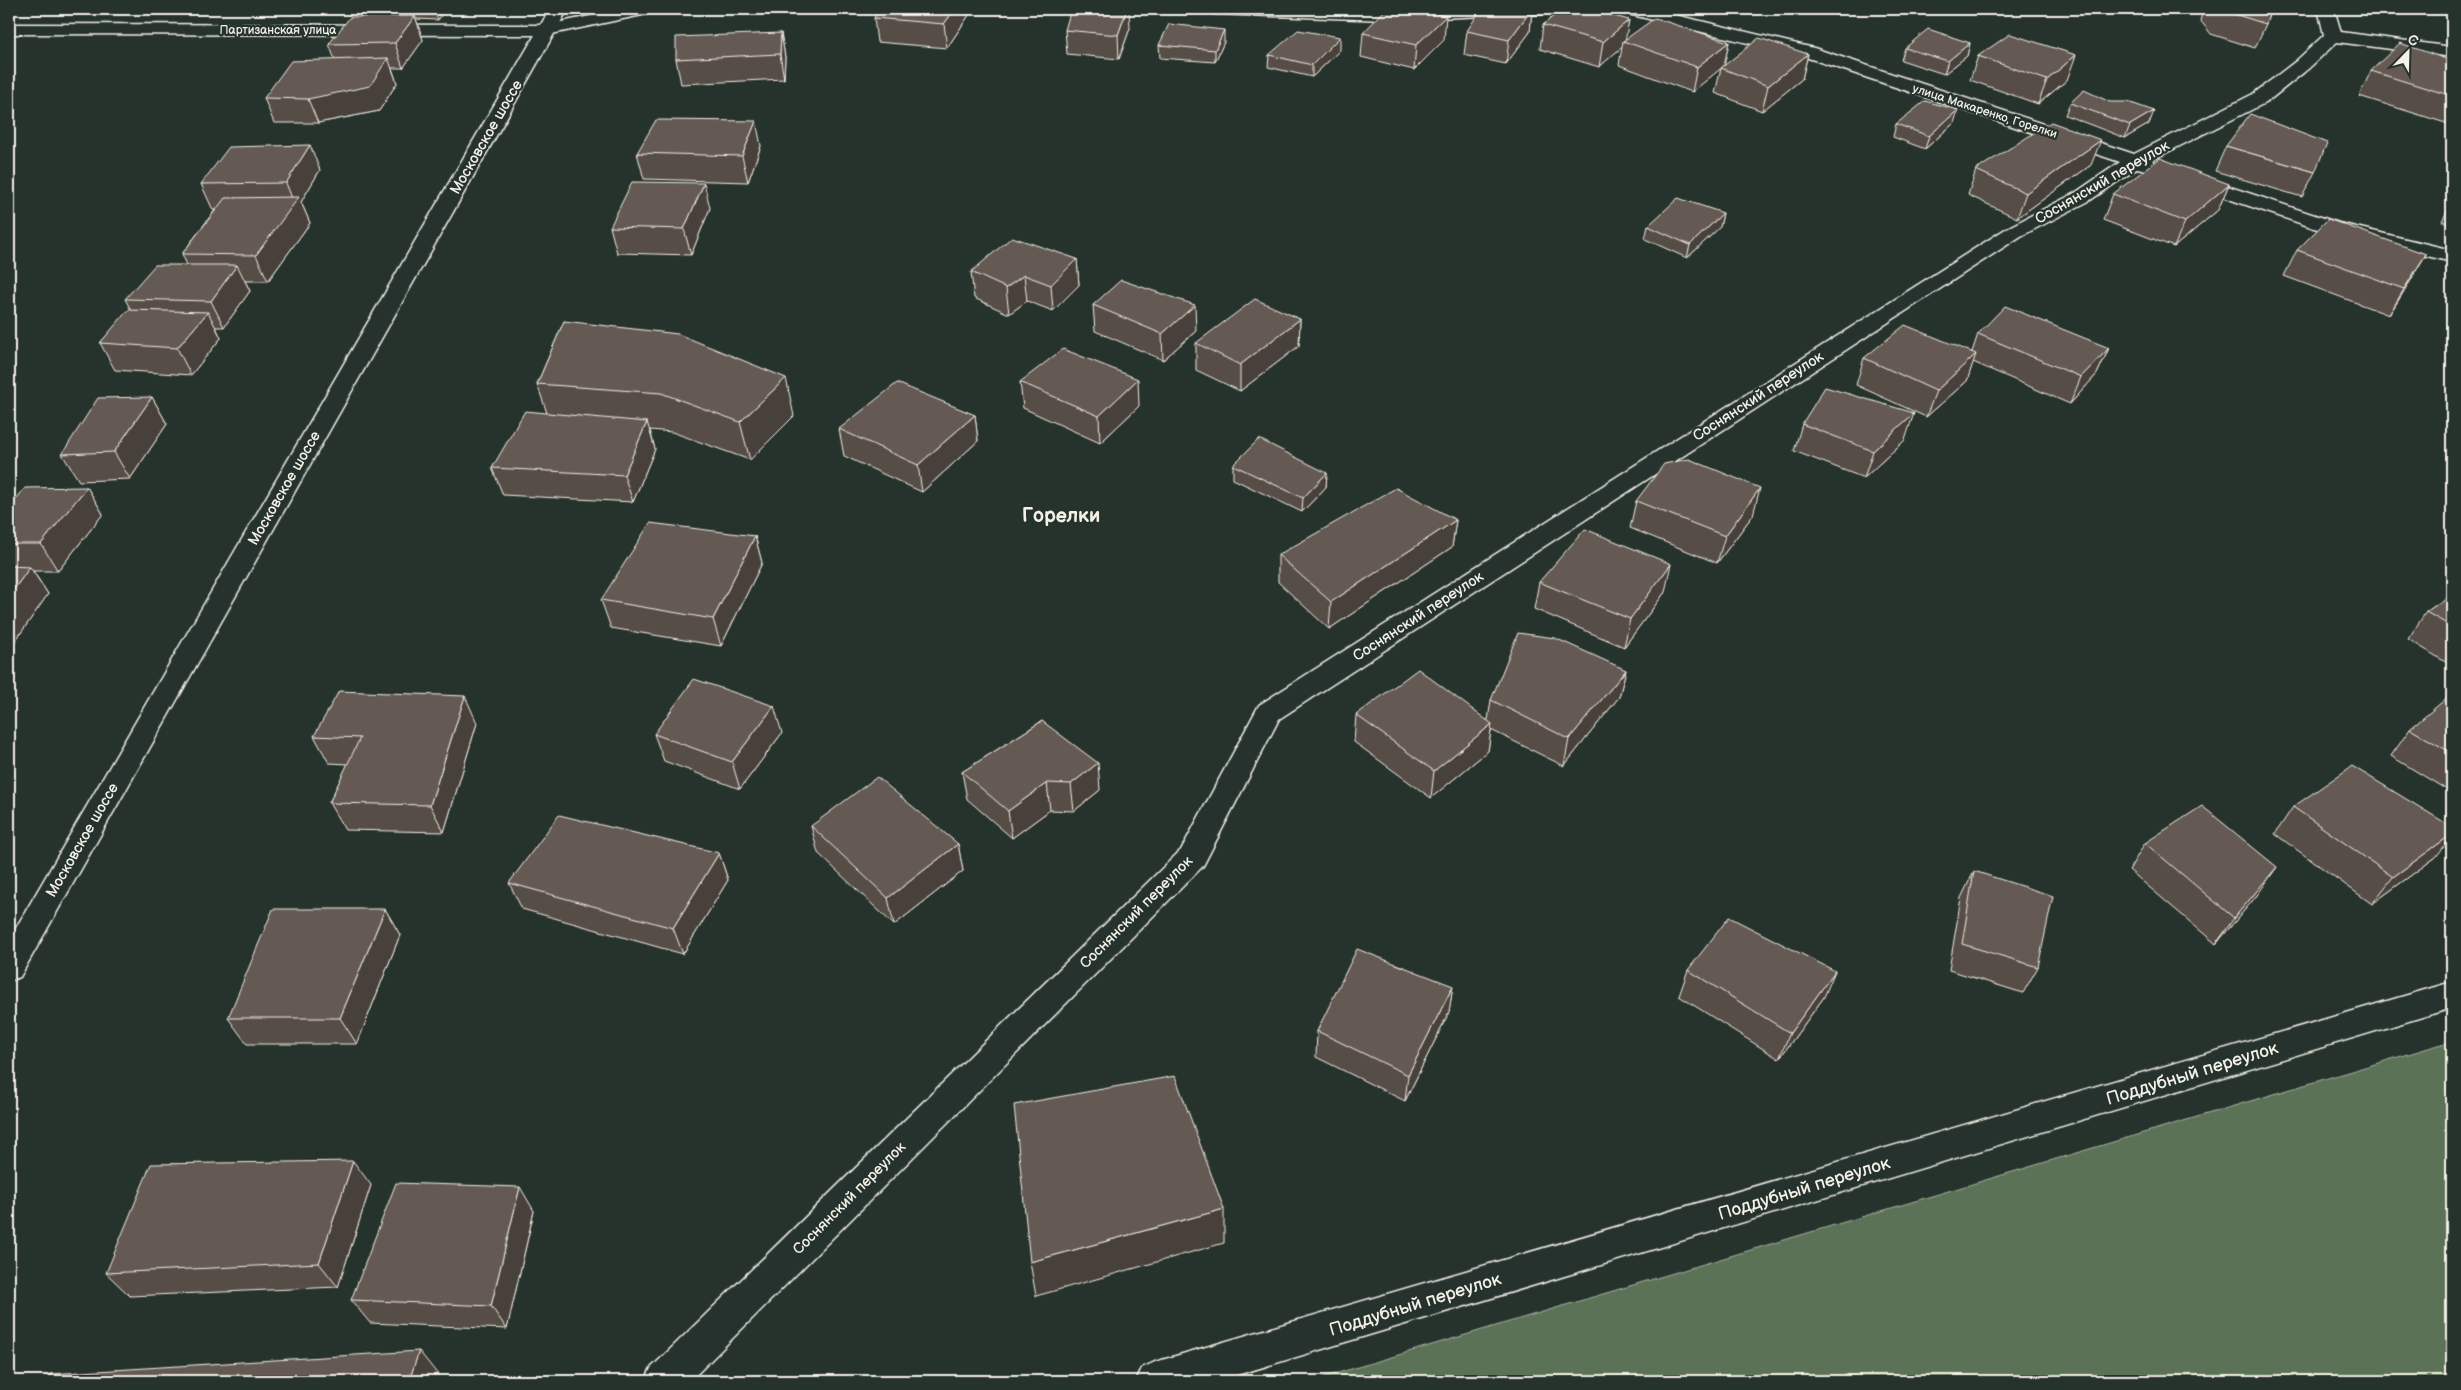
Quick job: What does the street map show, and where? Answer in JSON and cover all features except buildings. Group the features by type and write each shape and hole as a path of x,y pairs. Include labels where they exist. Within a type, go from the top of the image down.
{"street":[{"name":"Московское шоссе","path":"9,968 559,9"},
{"name":"Партизанская улица","path":"9,29 547,30 647,9"},
{"path":"1216,9 1387,15 1541,9"},
{"name":"улица Макаренко, Горелки","path":"1630,9 1808,52 2333,228 2452,256"},
{"path":"2326,9 2333,36 2452,52"},
{"name":"Соснянский переулок","path":"664,1381 1192,858 1269,712 2014,232 2082,198 2135,161 2260,98 2302,65 2333,36"},
{"name":"Поддубный переулок","path":"1155,1381 2452,995"}],"green space":[{"path":"2452,1041 2452,1381 1311,1381"}],"district":[{"name":"Горелки","path":"1061,515"}]}
